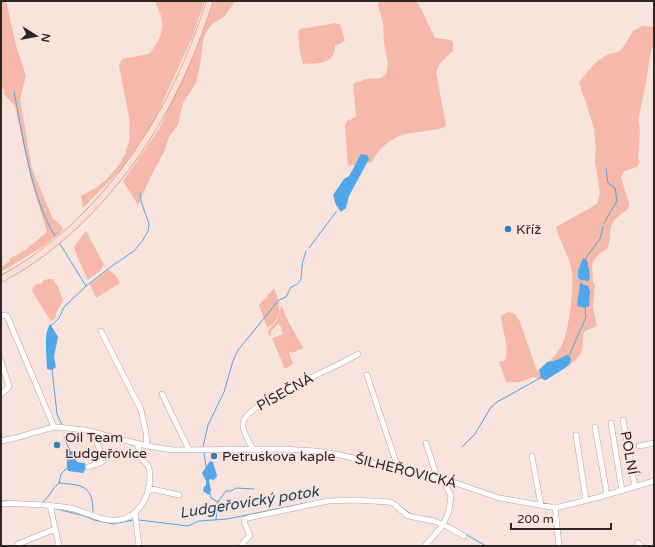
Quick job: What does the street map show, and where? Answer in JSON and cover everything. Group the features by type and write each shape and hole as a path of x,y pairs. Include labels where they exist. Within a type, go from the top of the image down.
{"main road":[{"path":"1,280 33,260 65,234 104,195 125,169 150,134 170,99 189,58 210,1"}],"street":[{"path":"1,315 7,316 54,427 15,438 1,440"},
{"path":"101,331 141,410 147,446"},
{"name":"PÍSEČNÁ","path":"252,449 243,428 246,415 261,404 358,354"},
{"path":"1,361 9,384 8,389 1,394"},
{"path":"367,375 397,468"},
{"path":"162,394 189,450"},
{"name":"POLNÍ","path":"623,420 635,487"},
{"path":"611,423 622,491"},
{"name":"ŠILHEŘOVICKÁ","path":"54,427 74,429 137,444 173,450 282,449 336,454 444,479 499,498 541,506 555,507 607,495 654,481"},
{"path":"595,427 607,495"},
{"path":"88,467 102,461 94,433"},
{"path":"576,435 586,500"},
{"path":"426,443 436,474 435,477"},
{"path":"639,446 654,443"},
{"path":"1,504 50,505 74,509 104,519 124,519 135,513 143,505 148,488 150,470 149,465 142,459 137,444"},
{"path":"532,456 541,506"},
{"path":"425,546 443,525 449,511 451,495 444,479"},
{"path":"148,488 179,495"},
{"path":"242,546 250,535 244,522 245,519 324,501 338,500 389,502 394,504 408,516 434,521 464,536"},
{"path":"50,505 58,546"},
{"path":"555,507 559,546"},
{"path":"135,513 139,546"},
{"path":"18,544 55,529"}],"shaded area":[{"path":"1,1 6,1 17,49 26,76 20,99 32,169 52,217 63,228 62,231 44,246 1,272 1,267 10,261 9,259 24,251 47,232 31,180 15,106 3,93 1,82"},
{"path":"155,1 205,1 192,38 153,123 123,167 83,208 81,196 97,187 107,179 119,165 125,154 129,141 130,123 119,66 122,59 149,54 157,43 161,35 162,26 161,17"},
{"path":"214,1 235,1 224,17 212,24 206,32 203,41 196,83 183,103 178,125 169,137 164,152 138,205 123,181 159,129 196,48"},
{"path":"379,1 417,1 435,38 451,40 453,43 453,51 440,63 436,72 446,125 442,128 410,133 397,137 380,150 372,162 348,166 345,125 347,121 356,117 353,84 366,79 381,78 386,74 387,70 388,63 384,43 383,22 378,6"},
{"path":"336,23 340,25 345,41 335,46 332,57 328,60 319,63 303,64 298,31 300,29"},
{"path":"643,26 654,27 654,46 651,50 638,120 640,130 638,160 640,161 637,167 624,171 621,177 629,204 628,209 618,217 611,227 607,249 594,259 592,267 593,283 595,284 593,307 597,326 585,331 580,355 572,363 546,380 533,377 520,382 506,382 499,362 504,362 507,352 501,316 508,312 515,314 520,322 537,371 554,357 561,347 569,321 572,300 572,273 570,263 556,227 597,204 600,193 595,162 596,149 594,128 579,82 599,60 622,49 633,31"},
{"path":"86,231 104,265 100,271 88,280 74,247"},
{"path":"108,269 116,276 120,283 96,298 90,284"},
{"path":"53,279 63,300 56,313 56,318 51,321 32,291 35,285 41,284 44,280"},
{"path":"274,288 278,299 279,310 276,320 267,328 259,305"},
{"path":"281,306 303,348 292,353 289,352 293,364 285,369 272,338 283,334 281,327 278,324 271,331 271,335 269,336 268,330 277,321"}],"water":[{"path":"361,154 367,155 369,159 349,196 346,208 341,212 336,205 333,195 344,179 349,176"},
{"path":"583,258 587,260 590,275 589,281 578,278 578,271"},
{"path":"580,283 588,286 590,291 589,306 585,308 577,306"},
{"path":"50,324 58,337 54,357 56,367 52,370 47,369 46,352 46,340"},
{"path":"567,355 571,360 568,366 546,380 541,377 539,370 547,362 554,361"},
{"path":"69,451 73,451 77,462 85,463 86,468 83,473 68,471 67,461"},
{"path":"210,461 213,462 217,476 214,480 210,479 209,481 211,490 209,495 203,491 206,481 202,473"}],"waterway":[{"path":"14,92 34,185 40,203 55,236"},
{"path":"604,223 617,201 615,188 608,183 606,169"},
{"path":"51,326 59,318 64,307 86,286 134,251 143,240 148,231 149,224 141,201 140,193"},
{"path":"309,248 336,212"},
{"path":"585,259 600,239 603,227"},
{"path":"60,244 86,286"},
{"path":"203,447 208,425 224,392 233,361 238,350 279,300 286,297 291,287 298,284 301,277 302,263 306,251"},
{"path":"569,356 586,317 585,307"},
{"path":"52,369 57,414 62,425"},
{"path":"462,447 475,434 491,407 497,402 542,377"},
{"path":"64,437 70,451"},
{"path":"204,452 206,467"},
{"path":"43,502 59,483 61,474 67,468"},
{"path":"59,483 85,488 91,496 93,512"},
{"path":"218,502 226,491 231,491 236,488 254,489"},
{"path":"210,493 211,498 218,502 216,520"},
{"name":"Ludgeřovický potok","path":"1,501 28,502"},
{"name":"Ludgeřovický potok","path":"139,520 188,526 199,521 227,519 306,503"},
{"name":"Ludgeřovický potok","path":"396,503 411,514"},
{"name":"Ludgeřovický potok","path":"57,509 113,524 133,520"},
{"name":"Ludgeřovický potok","path":"446,523 486,546"}],"place":[{"name":"Kříž","path":"508,229"},
{"name":"Oil Team Ludgeřovice","path":"57,445"},
{"name":"Petruskova kaple","path":"214,456"}]}
